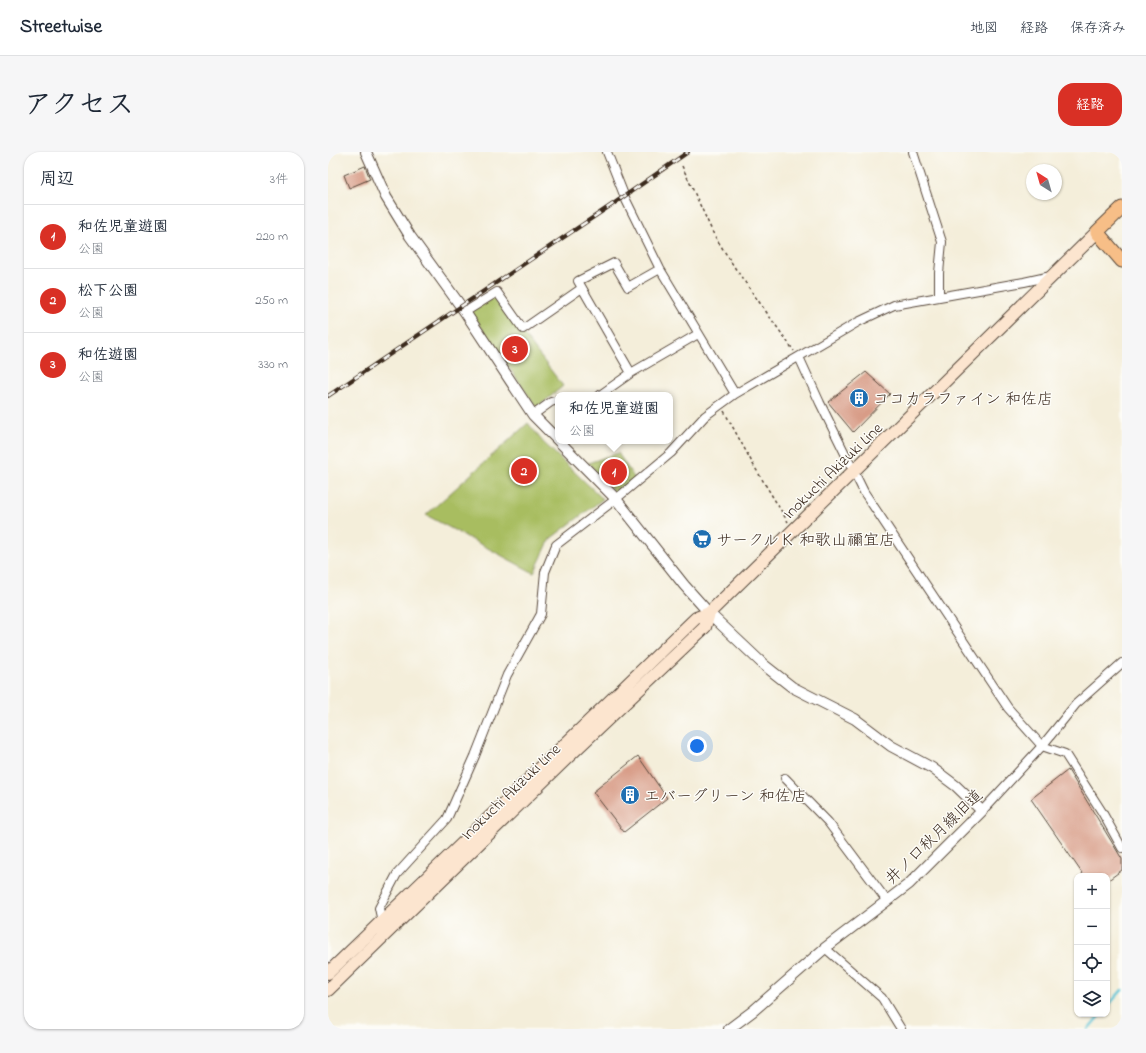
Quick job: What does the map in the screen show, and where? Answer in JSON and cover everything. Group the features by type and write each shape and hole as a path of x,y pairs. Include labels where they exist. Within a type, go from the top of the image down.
{"main road":[{"path":"1120,254 1097,232 1122,208"},
{"name":"Inokuchi Akizuki Line","path":"328,990 386,926 696,618 709,613 1097,232"},
{"name":"Inokuchi Akizuki Line","path":"328,973 386,926"}],"street":[{"path":"366,152 386,196 410,236 464,312 533,415 555,437"},
{"path":"607,152 626,200 660,269 735,394"},
{"path":"913,152 942,242 938,297"},
{"path":"631,373 578,281 614,263 628,287 660,269"},
{"path":"386,926 379,908 397,874 447,819 475,756 507,675 541,614 545,572 556,545 616,499 672,453 705,416 735,394 858,322 894,305 1024,282 1054,275"},
{"path":"464,312 497,292 522,329 582,288"},
{"path":"604,392 631,373 698,334"},
{"path":"799,357 864,492 1008,708 1042,746 1065,754 1102,812 1122,848"},
{"path":"533,415 551,402 555,401"},
{"path":"562,444 616,499 684,585 709,613 764,665 792,687 855,719 891,746 932,768 956,786 982,811"},
{"name":"井ノ口秋月線旧道","path":"729,1029 825,948 909,884 982,811 1042,746 1076,704 1122,662"},
{"path":"785,778 828,822 887,901"},
{"path":"825,948 882,998 901,1029"}],"path":[{"path":"682,166 714,235 735,268 799,357"},
{"path":"720,405 793,531"}],"green space":[{"path":"495,297 563,386 537,408 470,311"},
{"path":"528,423 543,442 603,499 550,539 534,573 426,515"},
{"path":"618,453 637,482 615,493 588,463"}],"building":[{"path":"365,166 370,179 349,188 344,175"},
{"name":"ココカラファイン 和佐店","path":"866,372 890,394 853,432 828,402"},
{"name":"エバーグリーン 和佐店","path":"638,756 667,798 624,832 593,792"},
{"path":"1068,770 1122,859 1122,870 1110,879 1110,873 1082,873 1031,799"}],"waterway":[{"path":"1110,1004 1122,990"},
{"path":"1088,1029 1098,1017"}],"railway":[{"path":"328,396 688,152"}],"place":[{"name":"和佐遊園","path":"515,349"},
{"name":"ココカラファイン 和佐店","path":"859,398"},
{"name":"松下公園","path":"524,471"},
{"name":"和佐児童遊園","path":"614,472"},
{"name":"サークルＫ 和歌山禰宜店","path":"702,539"},
{"name":"エバーグリーン 和佐店","path":"630,795"}]}
